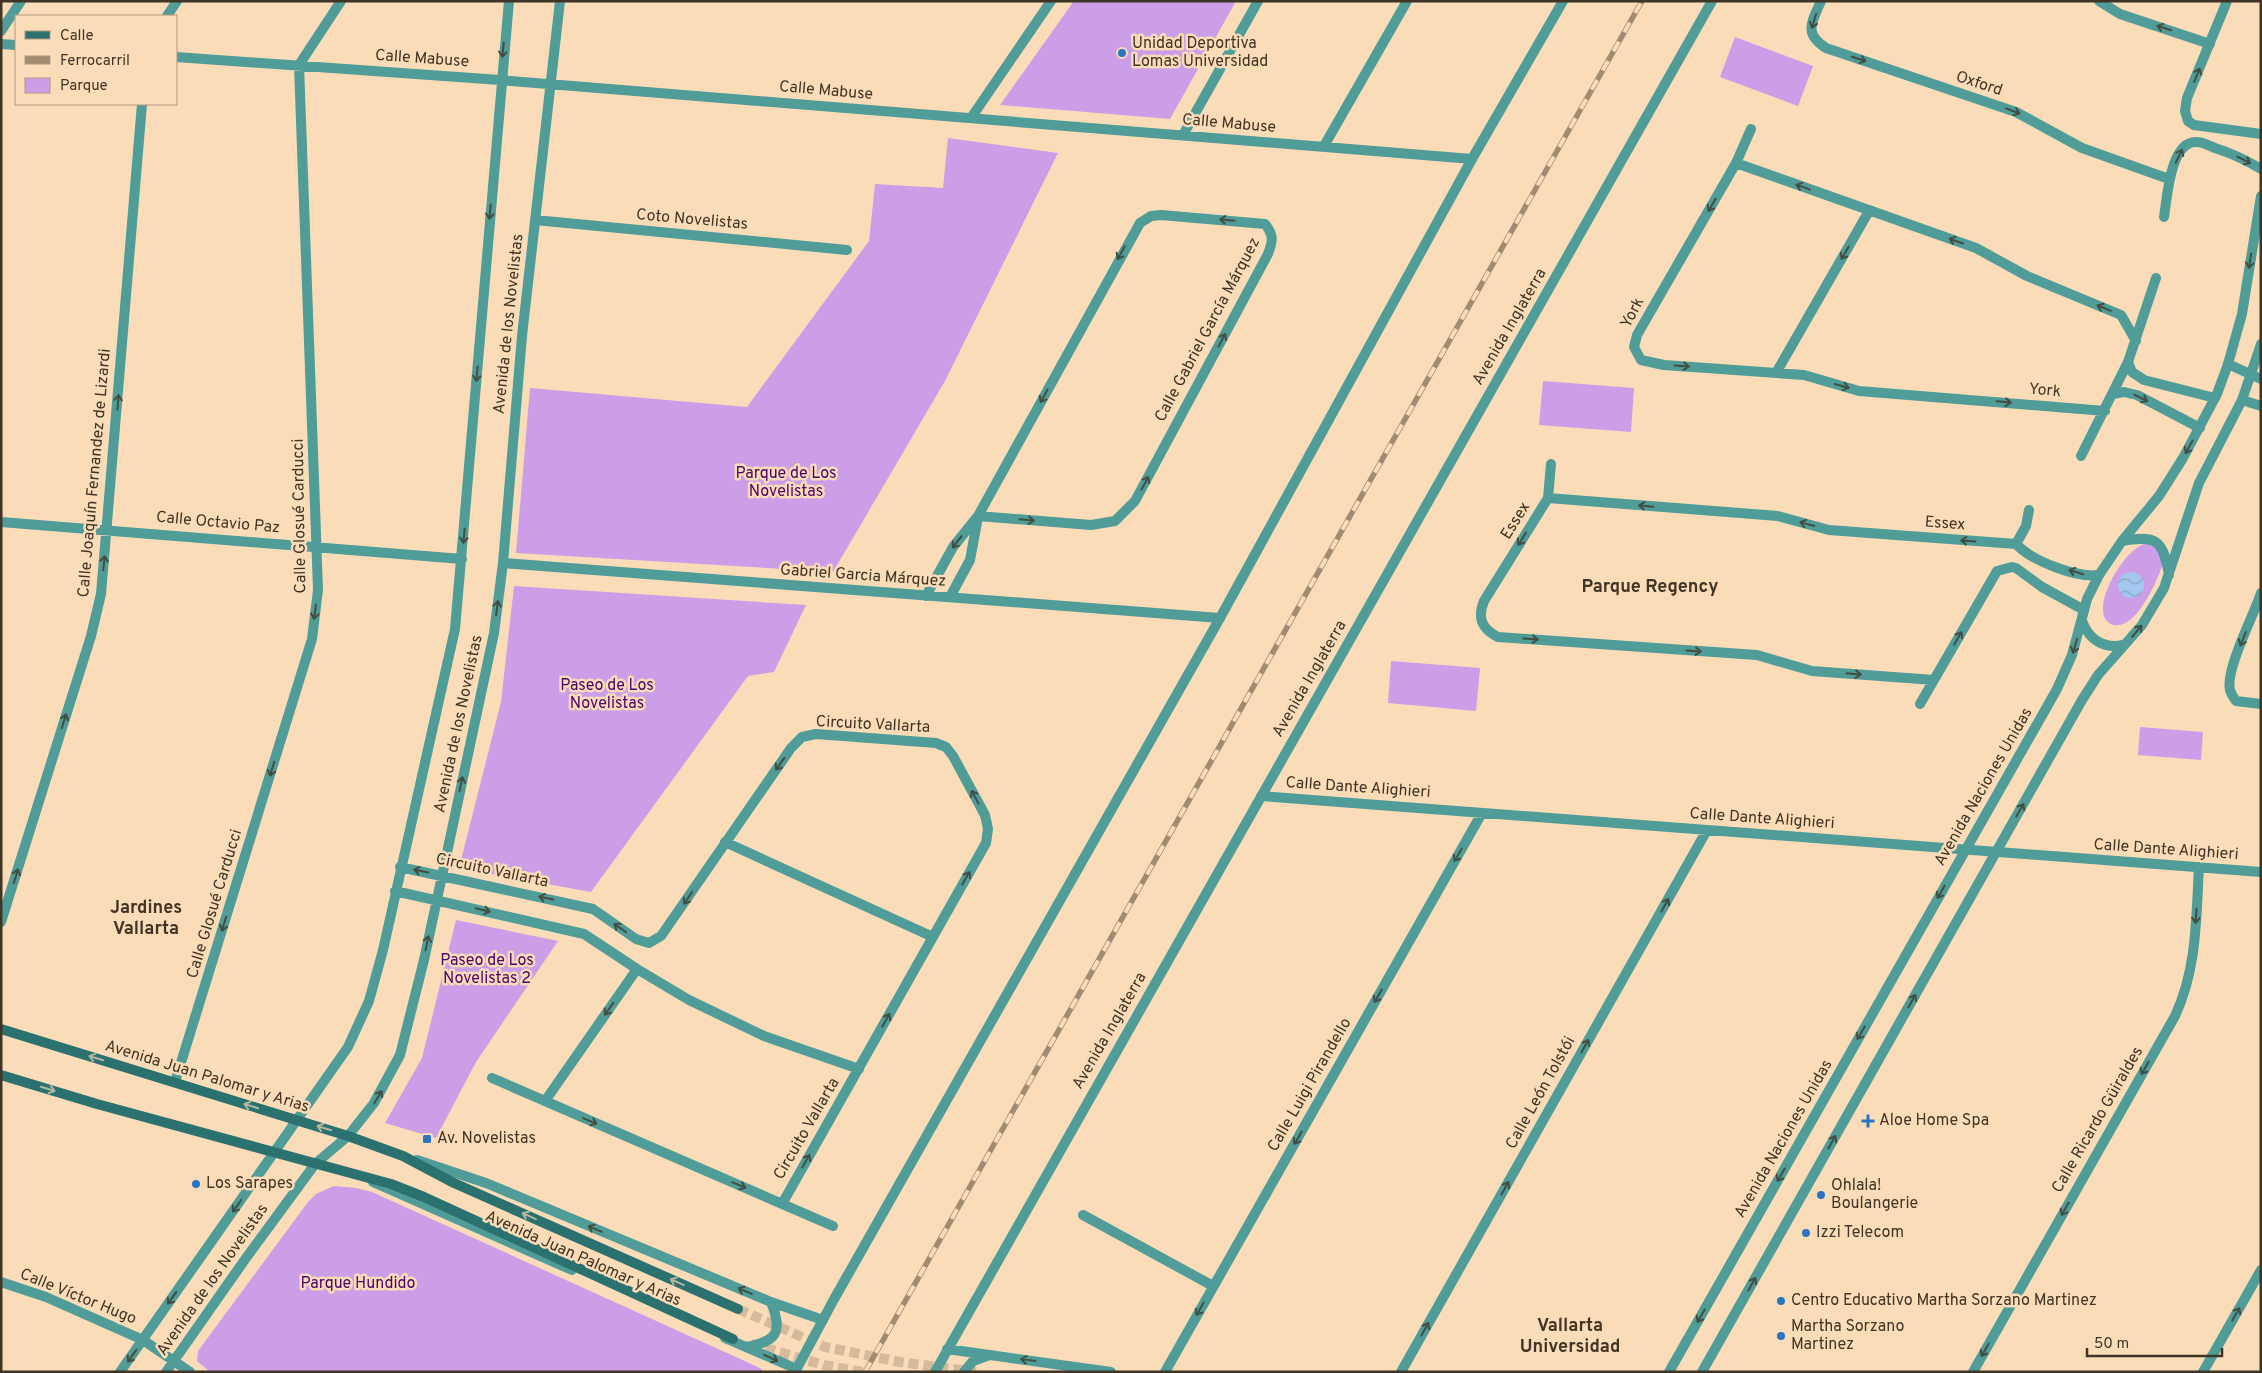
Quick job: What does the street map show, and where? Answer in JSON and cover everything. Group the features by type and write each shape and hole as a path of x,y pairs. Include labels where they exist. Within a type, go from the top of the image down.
{"main road":[{"name":"Avenida Juan Palomar y Arias","path":"1,1029 298,1120 403,1156 463,1187 738,1309"},
{"name":"Avenida Juan Palomar y Arias","path":"1,1075 97,1104 391,1184 424,1197 733,1339"}],"street":[{"path":"1,31 21,1"},
{"path":"168,15 177,1"},
{"path":"299,66 341,1"},
{"name":"Avenida de los Novelistas","path":"120,1372 348,1047 369,1001 384,950 400,867 454,630 462,559 508,1"},
{"name":"Avenida de los Novelistas","path":"166,1372 315,1164 348,1136 374,1103 400,1056 414,1004 494,633 503,563 522,336 560,1"},
{"path":"970,118 1051,1"},
{"path":"1183,135 1258,1"},
{"path":"1324,146 1407,1"},
{"path":"796,1370 1220,618 1472,158 1563,1"},
{"name":"Avenida Inglaterra","path":"935,1372 1712,1"},
{"name":"Oxford","path":"1822,1 1813,20 1811,32 1814,41 1826,48 2016,112 2082,148 2170,179"},
{"path":"2099,1 2120,14 2210,44"},
{"path":"2227,1 2187,98 2185,111 2188,122 2202,127 2261,134"},
{"path":"1,44 15,45"},
{"name":"Calle Mabuse","path":"178,57 500,80 1472,158"},
{"name":"Calle Glosué Carducci","path":"175,1082 312,639 318,590 299,66"},
{"name":"Calle Joaquín Fernandez de Lizardi","path":"1,922 90,636 101,594 108,529 142,105"},
{"name":"York","path":"1751,129 1736,163 1637,335 1634,347 1640,360 1652,364 1804,375 1859,391 2105,411"},
{"path":"2164,217 2170,179 2180,151 2188,144 2196,142 2227,152 2261,169"},
{"path":"1736,163 1976,248 2026,276 2121,315 2136,341"},
{"name":"Avenida Naciones Unidas","path":"1669,1372 2057,689 2072,656 2083,616 2099,574 2122,541 2159,496 2200,428 2215,398 2228,364 2242,314 2261,196"},
{"path":"1776,373 1870,211"},
{"name":"Calle Gabriel García Márquez","path":"926,596 953,547 978,516 1140,223 1151,216 1162,215 1265,224 1272,232 1273,242 1268,254 1135,501 1115,521 1091,525 978,516"},
{"name":"Coto Novelistas","path":"535,220 847,250"},
{"path":"2081,456 2128,362 2156,278"},
{"path":"1702,1372 2082,700 2098,675 2142,625 2169,576 2199,483 2256,377 2261,344"},
{"path":"2128,362 2132,372 2144,380 2215,398"},
{"path":"2228,364 2256,377"},
{"path":"2113,394 2124,392 2137,395 2200,428"},
{"path":"2242,400 2261,406"},
{"path":"1548,498 1551,464"},
{"name":"Essex","path":"1934,680 1812,671 1757,655 1498,637 1485,629 1480,620 1480,610 1548,498 1778,516 1829,530 2016,544"},
{"path":"2028,510 2026,526 2016,544 2027,555 2089,576 2099,574"},
{"name":"Calle Gabriel García Márquez","path":"950,597 970,560 978,516"},
{"name":"Calle Octavio Paz","path":"1,522 108,529 462,559"},
{"path":"2122,541 2143,538 2153,539 2161,545 2169,576"},
{"name":"Gabriel Garcia Márquez","path":"503,563 1220,618"},
{"path":"1920,704 1997,570 2002,568 2016,568 2083,616 2095,641 2104,646 2123,646"},
{"path":"2261,593 2230,681 2232,695 2236,701 2261,704"},
{"name":"Circuito Vallarta","path":"400,867 593,909 636,939 649,943 661,936 791,748 802,738 816,734 936,743 946,747 953,756 985,815 988,828 986,843 782,1204"},
{"name":"Calle Dante Alighieri","path":"1261,796 2261,872"},
{"name":"Calle Luigi Pirandello","path":"1165,1372 1482,813"},
{"name":"Calle León Tolstói","path":"1401,1372 1707,830"},
{"path":"725,842 933,937"},
{"name":"Calle Ricardo Güiraldes","path":"1973,1372 2175,1016 2184,996 2194,953 2200,867"},
{"name":"Circuito Vallarta","path":"395,891 584,934 689,1000 764,1036 859,1069"},
{"path":"545,1101 637,969"},
{"name":"Circuito Vallarta","path":"492,1078 833,1226"},
{"name":"Avenida Juan Palomar y Arias","path":"403,1156 486,1183 771,1302 823,1320"},
{"name":"Avenida Juan Palomar y Arias","path":"358,1176 796,1370"},
{"path":"1084,1215 1213,1286"},
{"path":"2203,1372 2261,1270"},
{"name":"Calle Víctor Hugo","path":"1,1282 46,1297 143,1340 190,1372"},
{"path":"746,1347 766,1343 773,1337 777,1318 771,1302"},
{"path":"947,1348 1111,1372"},
{"path":"964,1372 974,1360 990,1355"}],"green space":[{"name":"Unidad Deportiva Lomas Universidad","path":"1074,1 1236,1 1170,119 1000,105"},
{"path":"1735,37 1813,66 1798,106 1720,77"},
{"name":"Parque de Los Novelistas","path":"948,138 1058,153 945,381 833,572 516,553 530,388 747,407 869,241 875,184 943,188"},
{"path":"1543,381 1634,388 1631,432 1539,425"},
{"path":"2145,544 2155,546 2163,563 2151,591 2138,612 2130,620 2122,624 2114,625 2109,623 2105,619 2103,607 2109,585 2122,563 2137,547"},
{"name":"Paseo de Los Novelistas","path":"514,586 806,605 774,672 748,676 591,892 459,868 501,702"},
{"path":"1391,661 1480,668 1476,711 1388,703"},
{"path":"2140,727 2203,732 2201,760 2138,755"},
{"name":"Paseo de Los Novelistas 2","path":"456,920 558,941 476,1062 436,1138 385,1123 422,1058"},
{"name":"Parque Hundido","path":"334,1186 372,1192 760,1368 764,1372 210,1372 197,1361 198,1351 308,1202 316,1194"}],"water":[{"path":"2131,572 2140,576 2144,585 2140,594 2131,598 2122,594 2118,585 2122,576"}],"tunnel":[{"path":"738,1309 825,1347 900,1362 976,1372"},
{"path":"751,1344 824,1365 862,1372"}],"railway":[{"path":"865,1372 1642,1"}],"place":[{"name":"Unidad Deportiva Lomas Universidad","path":"1122,53"},
{"name":"Aloe Home Spa","path":"1868,1121"},
{"name":"Av. Novelistas","path":"427,1139"},
{"name":"Los Sarapes","path":"196,1184"},
{"name":"Ohlala! Boulangerie","path":"1821,1195"},
{"name":"Izzi Telecom","path":"1806,1233"},
{"name":"Centro Educativo Martha Sorzano Martinez","path":"1781,1301"},
{"name":"Martha Sorzano Martinez","path":"1781,1336"}],"district":[{"name":"Parque Regency","path":"1650,587"},
{"name":"Jardines Vallarta","path":"146,918"},
{"name":"Vallarta Universidad","path":"1570,1336"}]}
